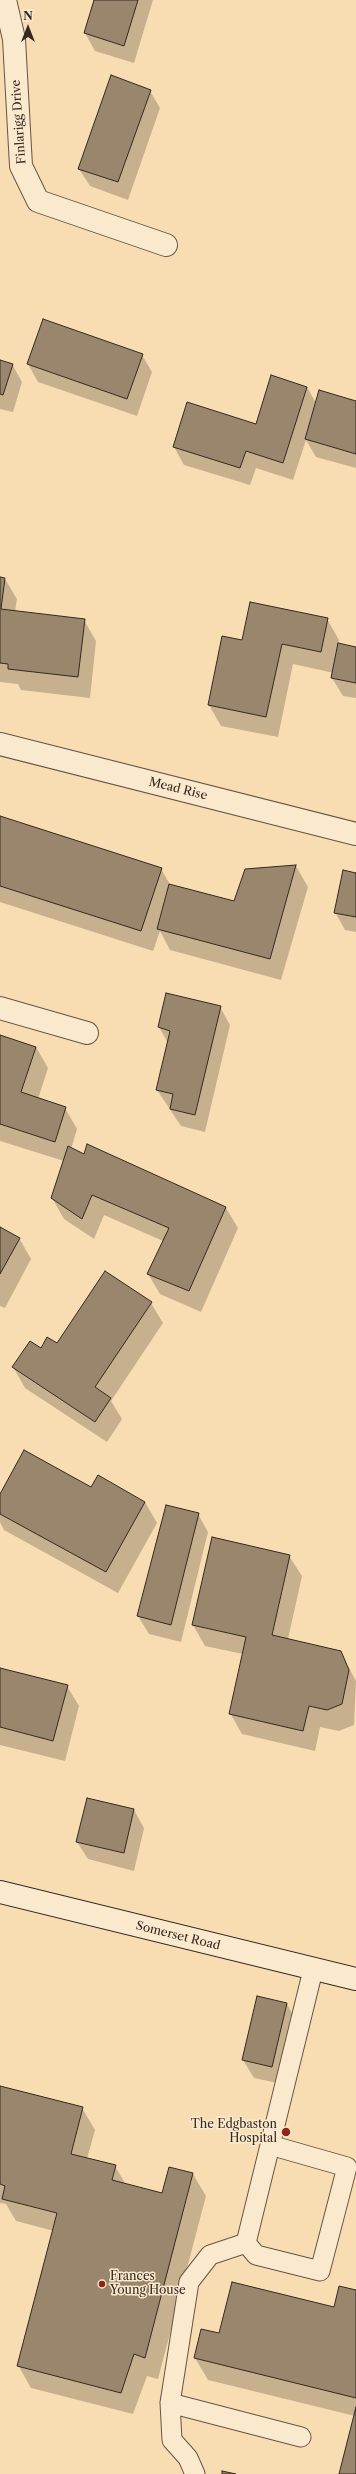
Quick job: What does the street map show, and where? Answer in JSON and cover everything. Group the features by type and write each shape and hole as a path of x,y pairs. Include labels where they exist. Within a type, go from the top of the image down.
{"street":[{"name":"Finlarigg Drive","path":"5,0 14,39 21,166 38,201 166,245"},
{"name":"Mead Rise","path":"0,744 356,834"},
{"path":"0,1008 87,1033"},
{"name":"Somerset Road","path":"0,1892 313,1970 356,1979"}],"lane":[{"path":"246,2243 313,1970"},
{"path":"246,2243 256,2255 320,2271 348,2167 270,2145"},
{"path":"195,2474 188,2458 172,2440 170,2403 189,2282 210,2255 246,2243"},
{"path":"170,2403 301,2436"}],"building":[{"path":"94,0 138,0 124,46 84,33"},
{"path":"111,75 151,90 118,182 78,169"},
{"path":"43,319 143,354 127,399 27,364"},
{"path":"0,360 13,364 3,395 0,394"},
{"path":"271,375 307,387 283,463 246,451 240,468 173,447 187,402 256,424"},
{"path":"319,390 356,401 356,454 305,439"},
{"path":"0,577 5,578 1,609 85,619 78,677 8,669 8,664 0,663"},
{"path":"250,602 328,618 321,652 282,644 266,717 208,705 222,636 242,640"},
{"path":"338,643 356,647 356,683 331,678"},
{"path":"0,816 162,868 141,931 0,886"},
{"path":"296,865 270,959 157,929 169,884 234,901 245,869"},
{"path":"343,870 356,873 356,917 334,913"},
{"path":"166,993 221,1006 195,1115 170,1109 173,1094 156,1090 170,1031 158,1027"},
{"path":"0,1035 36,1047 21,1092 66,1107 55,1142 0,1124"},
{"path":"87,1144 226,1207 189,1291 147,1274 169,1228 92,1195 82,1219 51,1198 68,1146 84,1154"},
{"path":"0,1227 20,1238 0,1274"},
{"path":"105,1271 152,1302 95,1387 111,1398 95,1422 12,1367 30,1341 41,1348 47,1337 57,1343"},
{"path":"24,1450 91,1487 98,1475 145,1502 106,1572 0,1514 0,1494"},
{"path":"166,1505 199,1513 171,1625 137,1616"},
{"path":"212,1537 290,1555 272,1635 341,1651 349,1670 342,1704 327,1710 309,1706 303,1731 229,1714 246,1637 192,1625"},
{"path":"0,1668 68,1685 53,1741 0,1727"},
{"path":"87,1798 134,1809 124,1853 76,1842"},
{"path":"257,1996 287,2003 272,2067 242,2060"},
{"name":"Frances Young House","path":"0,2086 83,2107 71,2154 116,2165 112,2180 162,2193 169,2167 193,2173 145,2358 134,2354 121,2393 17,2366 57,2213 2,2199 5,2186 0,2184"},
{"path":"232,2282 334,2307 339,2286 356,2290 356,2398 194,2358 201,2329 219,2333"},
{"path":"356,2407 356,2474 339,2474"},
{"path":"222,2471 236,2474 222,2474"}],"place":[{"name":"The Edgbaston Hospital","path":"286,2132"},
{"name":"Frances Young House","path":"102,2284"}]}
